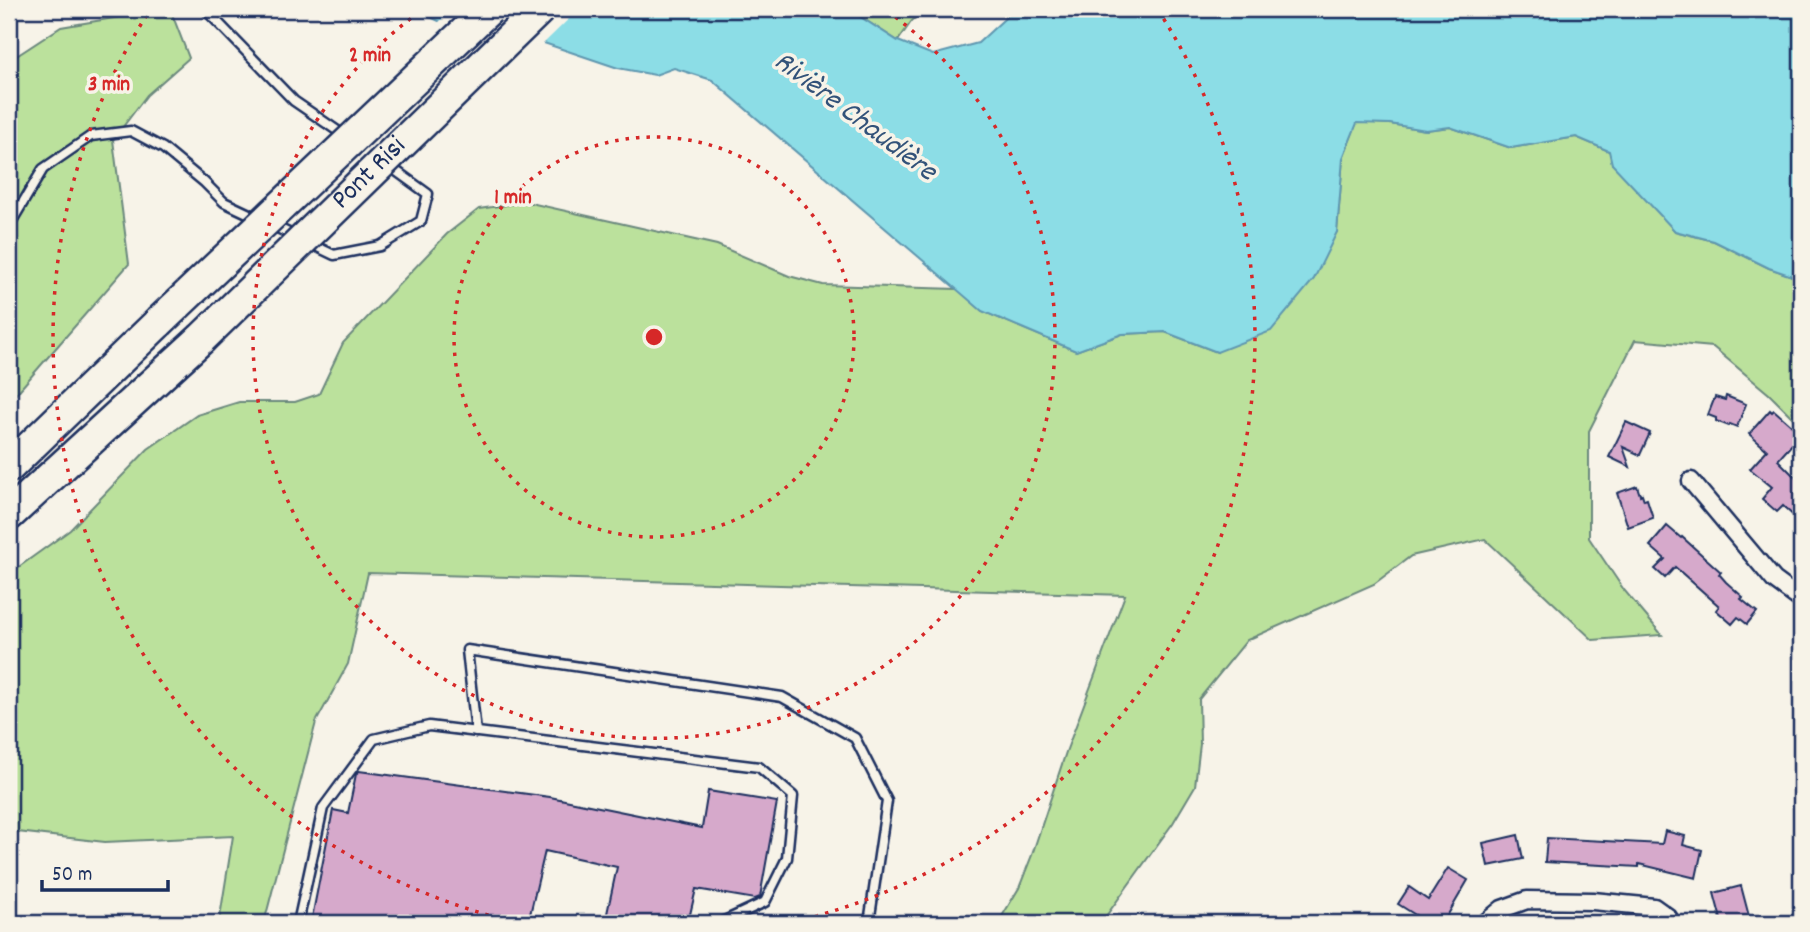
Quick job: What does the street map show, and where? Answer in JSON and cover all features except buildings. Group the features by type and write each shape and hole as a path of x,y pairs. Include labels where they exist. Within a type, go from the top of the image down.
{"highway":[{"name":"Pont Risi","path":"9,467 489,9"},
{"name":"Pont Risi","path":"9,515 201,339 540,9"}],"street":[{"path":"1691,481 1774,580 1801,600"},
{"path":"1485,923 1502,909 1527,901 1593,901 1654,907 1668,917 1671,923"}],"lane":[{"path":"205,9 294,101 358,144"},
{"path":"9,226 43,169 91,136 131,131 163,148 224,202 334,255 380,246 421,221 428,194 379,159"},
{"path":"476,732 467,650 782,697 855,738 887,801 869,923"},
{"path":"298,923 323,808 374,739 429,726 759,767 793,796 787,858 765,902 720,923"}],"green space":[{"path":"848,9 923,9 898,41"},
{"path":"155,11 172,14 189,58 147,95 113,140 129,264 9,402 9,61 61,27"},
{"path":"1357,122 1426,130 1450,127 1511,148 1576,137 1609,151 1675,231 1714,241 1769,268 1801,279 1801,426 1769,394 1713,347 1635,340 1589,431 1589,538 1624,590 1662,635 1593,640 1485,539 1411,556 1374,584 1247,640 1199,699 1200,744 1195,786 1173,823 1101,923 998,923 1019,888 1032,855 1066,752 1125,595 368,573 348,664 316,722 264,923 219,923 233,836 105,842 9,831 9,574 70,530 148,449 197,415 239,402 295,402 319,394 343,343 447,234 479,209 526,202 717,245 789,276 823,285 958,289 982,311 1076,351 1122,334 1165,332 1217,352 1337,232 1343,158"}],"water":[{"name":"Rivière Chaudière","path":"413,9 848,9 898,41 933,55 978,43 1015,9 1801,9 1801,279 1769,268 1714,241 1675,231 1612,164 1609,151 1576,137 1511,148 1450,127 1426,130 1390,124 1357,123 1343,158 1337,232 1314,279 1271,331 1217,352 1165,332 1122,334 1076,351 982,311 712,80 674,68 655,75 618,68 538,41 454,28"}],"pier":[{"path":"453,9 579,9 541,46 497,42 453,31 437,24"}],"railway":[{"path":"9,16 19,9"}]}
